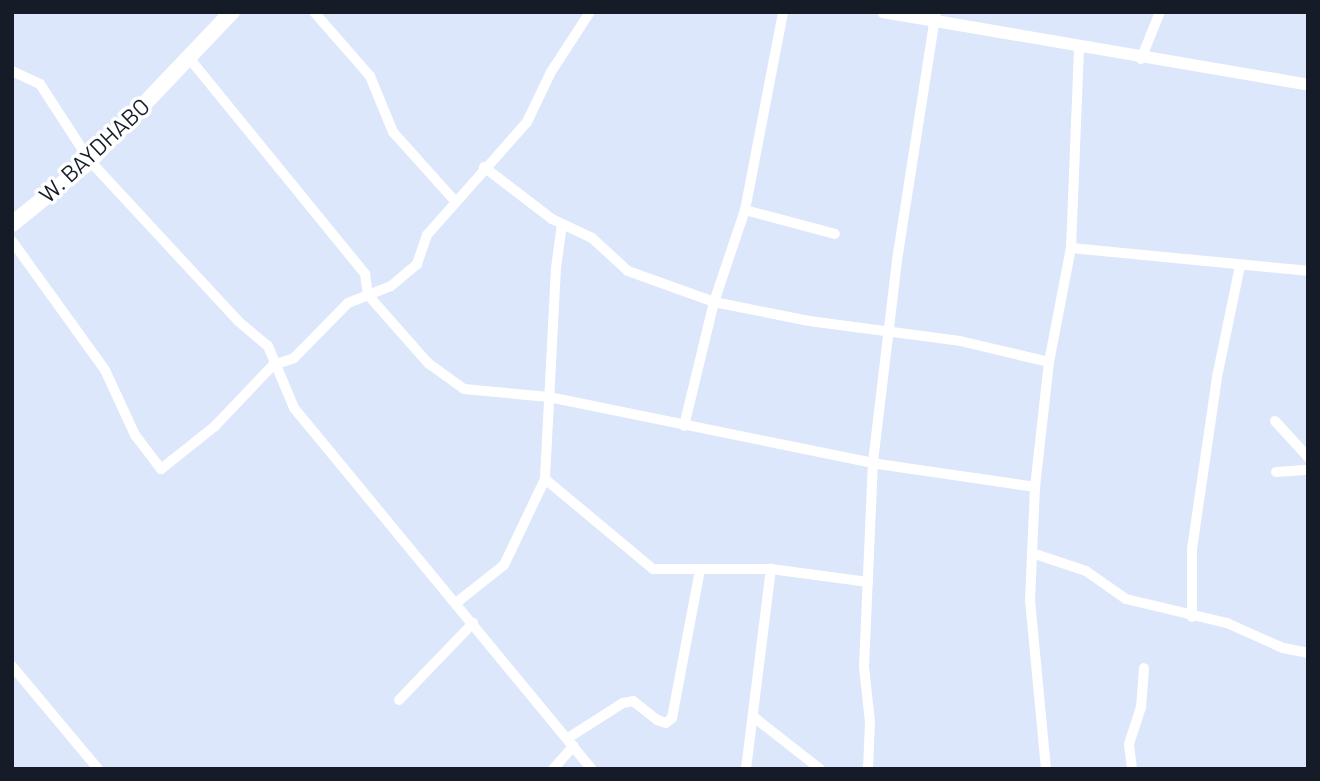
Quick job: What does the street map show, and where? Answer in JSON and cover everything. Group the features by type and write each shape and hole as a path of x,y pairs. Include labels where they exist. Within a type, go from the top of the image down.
{"main road":[{"name":"W. BAYDHABO","path":"12,224 90,161 232,12"}],"street":[{"path":"314,12 370,76 393,132 455,201"},
{"path":"12,241 105,370 135,435 161,468 183,455 273,365 277,367 294,358 348,303 391,286 417,264 427,234 484,167 527,122 551,72 590,12"},
{"path":"684,426 714,302 745,210 783,12"},
{"path":"883,12 936,16 1079,48 1308,86"},
{"path":"1141,59 1160,12"},
{"path":"867,769 870,722 864,667 873,462 912,153 936,16"},
{"path":"1046,769 1030,601 1035,487 1049,362 1071,248 1079,48"},
{"path":"190,58 365,274 368,295 428,363 464,389 549,397 684,426 797,444 873,462 1035,487"},
{"path":"12,71 40,84 90,161 238,321 268,346 294,408 592,769"},
{"path":"484,167 562,224 592,238 628,271 714,302 889,332 960,341 1049,362"},
{"path":"745,210 835,234"},
{"path":"456,603 504,565 545,479 562,224"},
{"path":"1071,248 1308,271"},
{"path":"1192,617 1192,549 1217,377 1240,266"},
{"path":"1275,421 1308,457"},
{"path":"1276,472 1308,470"},
{"path":"545,479 653,569 771,569 868,582"},
{"path":"1032,553 1086,570 1126,599 1192,617 1227,623 1283,648 1308,653"},
{"path":"746,769 755,718 771,569"},
{"path":"553,769 571,742 623,703 633,701 657,720 666,723 672,718 700,570"},
{"path":"399,700 473,623"},
{"path":"12,666 98,769"},
{"path":"1132,769 1129,744 1141,708 1144,668"},
{"path":"755,718 820,769"}]}
